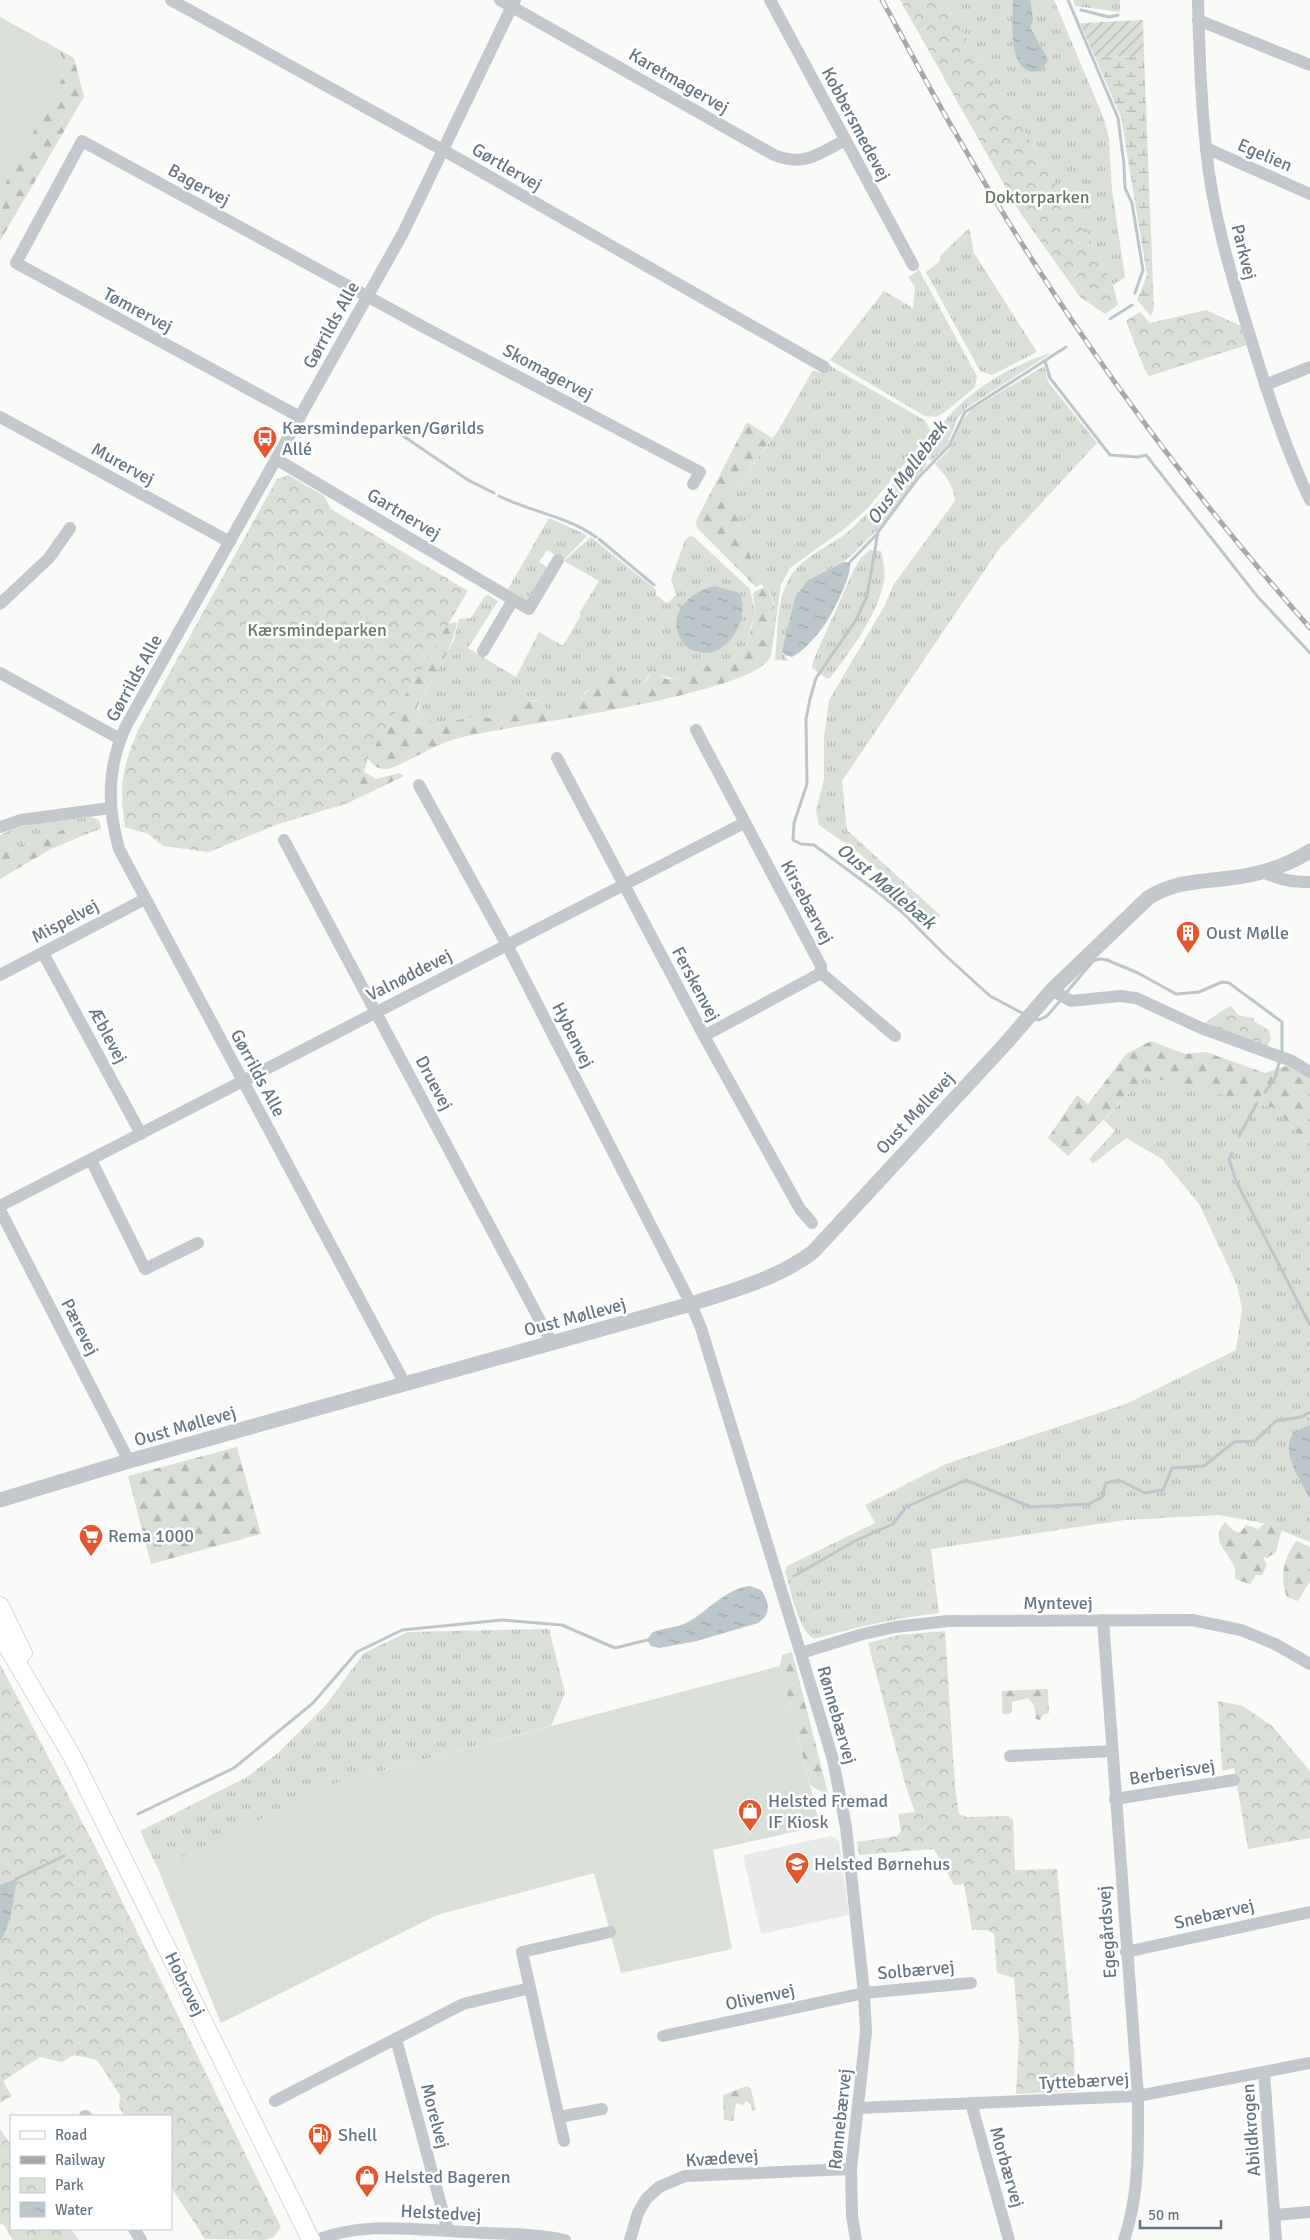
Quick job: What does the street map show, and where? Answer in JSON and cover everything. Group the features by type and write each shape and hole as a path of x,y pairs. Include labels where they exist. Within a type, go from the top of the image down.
{"main road":[{"name":"Hobrovej","path":"0,1606 57,1728 311,2240"},
{"name":"Hobrovej","path":"0,1634 57,1728"}],"street":[{"name":"Gørtlervej","path":"171,0 443,150 824,367"},
{"name":"Karetmagervej","path":"500,0 514,4 774,155 787,160 799,161 811,158 845,140"},
{"name":"Kobbersmedevej","path":"770,0 913,265"},
{"name":"Parkvej","path":"1198,0 1206,148 1219,226 1237,298 1265,385 1296,470 1310,500"},
{"name":"Gørrilds Alle","path":"405,1384 120,849 110,808 112,765 120,739 403,233 514,4"},
{"path":"1198,20 1310,65"},
{"name":"Bagervej","path":"46,208 82,141 367,296"},
{"name":"Egelien","path":"1206,148 1310,194"},
{"name":"Tømrervej","path":"46,208 16,263 300,418"},
{"name":"Skomagervej","path":"367,296 700,472 693,484"},
{"path":"1265,385 1310,367"},
{"name":"Murervej","path":"0,417 230,542"},
{"name":"Gartnervej","path":"276,459 528,609 558,560"},
{"path":"0,604 49,558 70,528"},
{"path":"483,651 513,600"},
{"path":"0,673 120,739"},
{"name":"Kirsebærvej","path":"696,730 821,966 821,974 704,1036"},
{"name":"Ferskenvej","path":"557,758 704,1036 800,1209 812,1223"},
{"name":"Hybenvej","path":"419,785 507,945 691,1304"},
{"path":"0,827 21,820 110,808"},
{"name":"Valnøddevej","path":"0,1206 744,823"},
{"name":"Druevej","path":"284,840 552,1343"},
{"name":"Oust Møllevej","path":"0,1500 129,1461 691,1304 760,1282 794,1266 813,1252 1007,1042 1052,990 1148,898 1163,888 1180,884 1264,872 1310,851"},
{"path":"1264,872 1281,880 1310,882"},
{"name":"Mispelvej","path":"0,975 145,899"},
{"name":"Æblevej","path":"43,953 141,1134"},
{"path":"821,974 895,1036"},
{"path":"1052,990 1071,1001 1120,996 1136,998 1201,1028 1292,1061 1310,1072"},
{"path":"90,1160 145,1269 198,1243"},
{"name":"Pærevej","path":"0,1210 129,1461"},
{"name":"Rønnebærvej","path":"691,1304 704,1338 833,1760 845,1820 864,1993 866,2032 850,2169 852,2216 856,2240"},
{"name":"Egegårdsvej","path":"1103,1620 1138,2096 1137,2171 1129,2226 1124,2240"},
{"name":"Myntevej","path":"801,1653 871,1632 948,1621 1192,1620 1241,1630 1274,1644 1310,1664"},
{"path":"1010,1756 1112,1751"},
{"name":"Berberisvej","path":"1115,1799 1234,1780"},
{"name":"Snebærvej","path":"1126,1952 1310,1912"},
{"path":"564,2141 522,1952 610,1932"},
{"name":"Solbærvej","path":"864,1993 970,1982"},
{"path":"275,2101 463,2004 530,1988"},
{"name":"Olivenvej","path":"664,2036 864,1993"},
{"name":"Morelvej","path":"396,2039 448,2231"},
{"name":"Tyttebærvej","path":"858,2108 1138,2096 1310,2063"},
{"name":"Abildkrogen","path":"1264,2072 1276,2240"},
{"name":"Morbærvej","path":"971,2103 1009,2240"},
{"path":"558,2118 602,2109"},
{"name":"Kvædevej","path":"630,2240 638,2213 646,2199 659,2187 685,2176 850,2169"},
{"path":"1274,2215 1310,2212"},
{"name":"Helstedvej","path":"317,2240 333,2234 395,2228 531,2235 563,2240"}],"shaded area":[{"name":"Helsted Børnehus","path":"831,1836 839,1841 849,1915 761,1934 743,1855"}],"green space":[{"name":"Doktorparken","path":"900,0 943,0 1089,237 1113,285 1118,305 1105,314 1080,297 1019,211"},
{"path":"943,0 1054,0 1104,119 1109,138 1112,190 1125,277 1113,285 1089,237"},
{"path":"1073,0 1120,0 1120,12 1075,6"},
{"path":"0,17 74,58 84,97 0,241 0,193 68,68 0,31"},
{"path":"0,18 58,49 68,68 0,193"},
{"path":"1143,20 1144,56 1095,57 1080,23"},
{"path":"1144,56 1154,309 1151,316 1137,300 1147,275 1121,117 1095,57"},
{"path":"969,228 974,253 1037,352 992,375 980,371 926,272 939,262 941,255"},
{"path":"919,270 977,376 975,387 945,412 936,417 925,416 830,360 884,291 913,308 915,287 908,277"},
{"path":"1206,310 1241,326 1247,345 1149,376 1144,368 1126,321 1140,312 1150,323"},
{"path":"1053,352 966,408 958,418 946,447 931,461 927,457 928,442 948,416 961,403 1004,373"},
{"path":"827,364 924,420 930,429 929,434 868,508 844,529 790,568 781,584 771,656 774,605 771,593 761,584 729,497 778,431 813,370 820,373"},
{"path":"1044,366 1049,383 1097,443 999,549 842,781 847,830 941,916 931,921 915,902 859,853 819,825 816,810 824,779 824,738 829,700 884,607 894,584 955,501 951,485 935,464 949,450 964,419 971,410"},
{"path":"747,422 772,438 729,497 761,584 756,587 697,528 696,521"},
{"path":"918,455 927,464 879,528 842,563 808,580 795,597 782,651 788,661 775,660 781,599 793,573 807,559 849,531 868,513"},
{"name":"Kærsmindeparken","path":"288,475 324,496 331,509 468,591 368,758 364,772 348,803 281,823 209,852 163,846 148,834 125,827 122,787 129,754 139,728 277,479"},
{"path":"549,518 587,535 564,560 547,550 539,562 547,567 527,602 508,589"},
{"path":"690,536 694,537 750,589 755,613 747,642 738,655 726,663 699,667 693,673 675,679 660,675 648,676 642,687 637,690 597,686 591,688 576,703 565,710 546,709 541,701 525,701 492,718 434,723 420,717 418,710 421,699 454,640 459,619 471,618 485,596 488,595 498,601 468,648 516,677 539,632 563,646 581,615 579,614 599,581 564,561 591,537 656,590 656,595 667,603 676,595 671,579 685,540"},
{"path":"870,550 881,551 885,575 880,595 869,621 854,645 830,678 826,678 812,668 813,661 855,567"},
{"path":"765,587 770,593 774,610 771,656 755,670 722,684 627,707 459,738 441,744 389,769 377,767 363,752 443,625 457,622 445,656 417,708 421,719 442,723 474,717 491,718 522,701 541,701 546,709 559,711 569,708 578,701 596,684 606,668 629,681 629,687 637,690 656,670 667,679 675,679 693,673 699,667 726,663 738,655 747,642 755,612 753,595 754,592"},
{"path":"364,772 376,779 399,773 404,776 348,803 281,823 346,773"},
{"path":"91,817 99,820 101,829 89,833 76,825 0,853 0,835 10,830 44,822"},
{"path":"76,825 89,833 51,849 0,879 0,853"},
{"path":"1231,1006 1238,1015 1253,1018 1255,1022 1269,1030 1271,1039 1267,1047 1206,1025 1207,1021"},
{"path":"1151,1041 1185,1054 1206,1052 1265,1073 1289,1065 1310,1075 1310,1146 1274,1108 1146,1076 1068,1156 1048,1138 1077,1095 1088,1104 1126,1054"},
{"path":"1146,1075 1274,1108 1310,1146 1310,1542 1263,1523 1219,1515 1125,1520 931,1549 939,1613 876,1623 814,1639 808,1634 799,1618 785,1571 787,1566 875,1523 865,1505 946,1464 1126,1404 1236,1350 1242,1309 1237,1285 1199,1204 1162,1159 1126,1138 1093,1164 1089,1159 1115,1131 1104,1120"},
{"path":"237,1447 261,1534 151,1564 128,1476"},
{"path":"1225,1522 1234,1531 1240,1533 1246,1525 1258,1529 1265,1523 1282,1528 1276,1552 1267,1558 1263,1557 1267,1565 1262,1575 1256,1575 1250,1584 1235,1579 1235,1568 1219,1541 1220,1529"},
{"path":"1296,1541 1310,1547 1310,1581 1298,1601 1287,1597 1283,1582 1288,1554"},
{"path":"549,1629 565,1693 551,1726 339,1782 158,1869 140,1831 247,1777 278,1753 326,1705 364,1653 408,1632"},
{"path":"945,1631 955,1786 959,1814 967,1817 1008,1816 1013,1820 1015,1870 1057,1869 1074,2051 1075,2091 1016,2094 1019,2038 1014,1978 997,1973 994,1934 988,1930 972,1930 964,1884 954,1885 934,1849 859,1855 857,1842 897,1836 901,1831 898,1814 915,1812 906,1787 868,1643 898,1635"},
{"path":"792,1652 828,1793 824,1793 810,1785 780,1666 782,1655"},
{"path":"0,1664 103,1862 281,2227 274,2237 264,2240 205,2239 172,2189 172,2115 124,2115 119,2107 120,2095 97,2060 74,2055 62,2062 40,2057 3,2081 12,2096 0,2103"},
{"path":"780,1666 820,1826 713,1850 732,1949 621,1973 594,1873 437,1915 221,2023 158,1869 339,1782"},
{"path":"1048,1690 1049,1713 1043,1715 1040,1720 1036,1719 1034,1705 1028,1698 1012,1702 1012,1712 1007,1715 1002,1713 1002,1691"},
{"path":"1218,1701 1243,1706 1272,1726 1310,1771 1310,1838 1248,1849 1234,1768 1222,1771"},
{"path":"747,2086 751,2089 756,2110 752,2111 751,2104 746,2101 743,2105 736,2103 733,2121 724,2120 723,2095"},
{"path":"0,2129 10,2144 10,2230 72,2230 79,2240 13,2240 4,2225 0,2224"}],"water":[{"path":"1013,0 1030,0 1033,19 1030,27 1048,60 1042,70 1030,71 1022,67 1017,59 1013,35"},
{"path":"844,562 850,562 848,577 840,597 825,624 800,652 792,657 785,655 782,651 795,597 808,580"},
{"path":"715,586 739,593 742,601 741,620 732,638 717,650 706,653 689,649 681,639 677,629 677,619 680,610 694,595"},
{"path":"1310,1425 1310,1498 1293,1465 1289,1447 1290,1439 1295,1432"},
{"path":"750,1586 761,1590 768,1608 765,1616 758,1623 697,1641 659,1648 651,1646 647,1640 652,1633 686,1623 732,1591"},
{"path":"16,1879 11,1912 0,1942 0,1885"}],"waterway":[{"name":"Oust Møllebæk","path":"1068,0 1118,118 1125,188 1132,203 1143,270 1135,293"},
{"path":"1081,10 1109,17 1118,15"},
{"name":"Oust Møllebæk","path":"1110,319 1132,305"},
{"name":"Oust Møllebæk","path":"1024,1014 990,996 902,912 879,893 814,845 801,844 793,840 794,823 807,784 806,719 816,678 856,620 867,596 878,532 918,478 949,446 965,412 1066,347"},
{"path":"1045,361 1050,378 1110,455 1137,457 1146,455 1257,596 1310,653"},
{"path":"393,429 468,480 494,493"},
{"path":"499,496 573,524 596,537"},
{"path":"850,562 877,534"},
{"path":"599,539 654,585"},
{"name":"Oust Møllebæk","path":"1066,993 1093,961 1100,959 1138,973 1176,994 1199,992 1222,982 1229,983 1282,1022 1282,1053"},
{"name":"Oust Møllebæk","path":"1034,1018 1039,1020 1047,1016 1061,1000"},
{"name":"Oust Møllebæk","path":"1265,1092 1275,1078 1280,1059"},
{"name":"Oust Møllebæk","path":"1239,1136 1257,1103"},
{"name":"Oust Møllebæk","path":"1232,1153 1229,1159 1236,1181 1310,1325"},
{"path":"794,1576 855,1541 893,1524 906,1507 966,1480 1031,1507 1089,1504 1102,1497 1106,1483 1119,1480 1145,1493 1163,1490 1172,1468 1204,1466 1234,1442 1255,1441 1276,1421 1301,1417 1310,1412"},
{"path":"138,1814 234,1768 313,1703 357,1652 402,1630 502,1620 562,1625 615,1648 651,1639"},
{"path":"14,1882 16,1879 64,1856"}],"railway":[{"path":"882,0 937,101 994,199 1077,327 1165,451 1260,570 1310,628"}],"place":[{"name":"Kærsmindeparken/Gørilds Allé","path":"265,459"},
{"name":"Oust Mølle","path":"1188,954"},
{"name":"Rema 1000","path":"91,1557"},
{"name":"Helsted Fremad IF Kiosk","path":"750,1832"},
{"name":"Helsted Børnehus","path":"797,1885"},
{"name":"Shell","path":"320,2156"},
{"name":"Helsted Bageren","path":"367,2198"}]}
